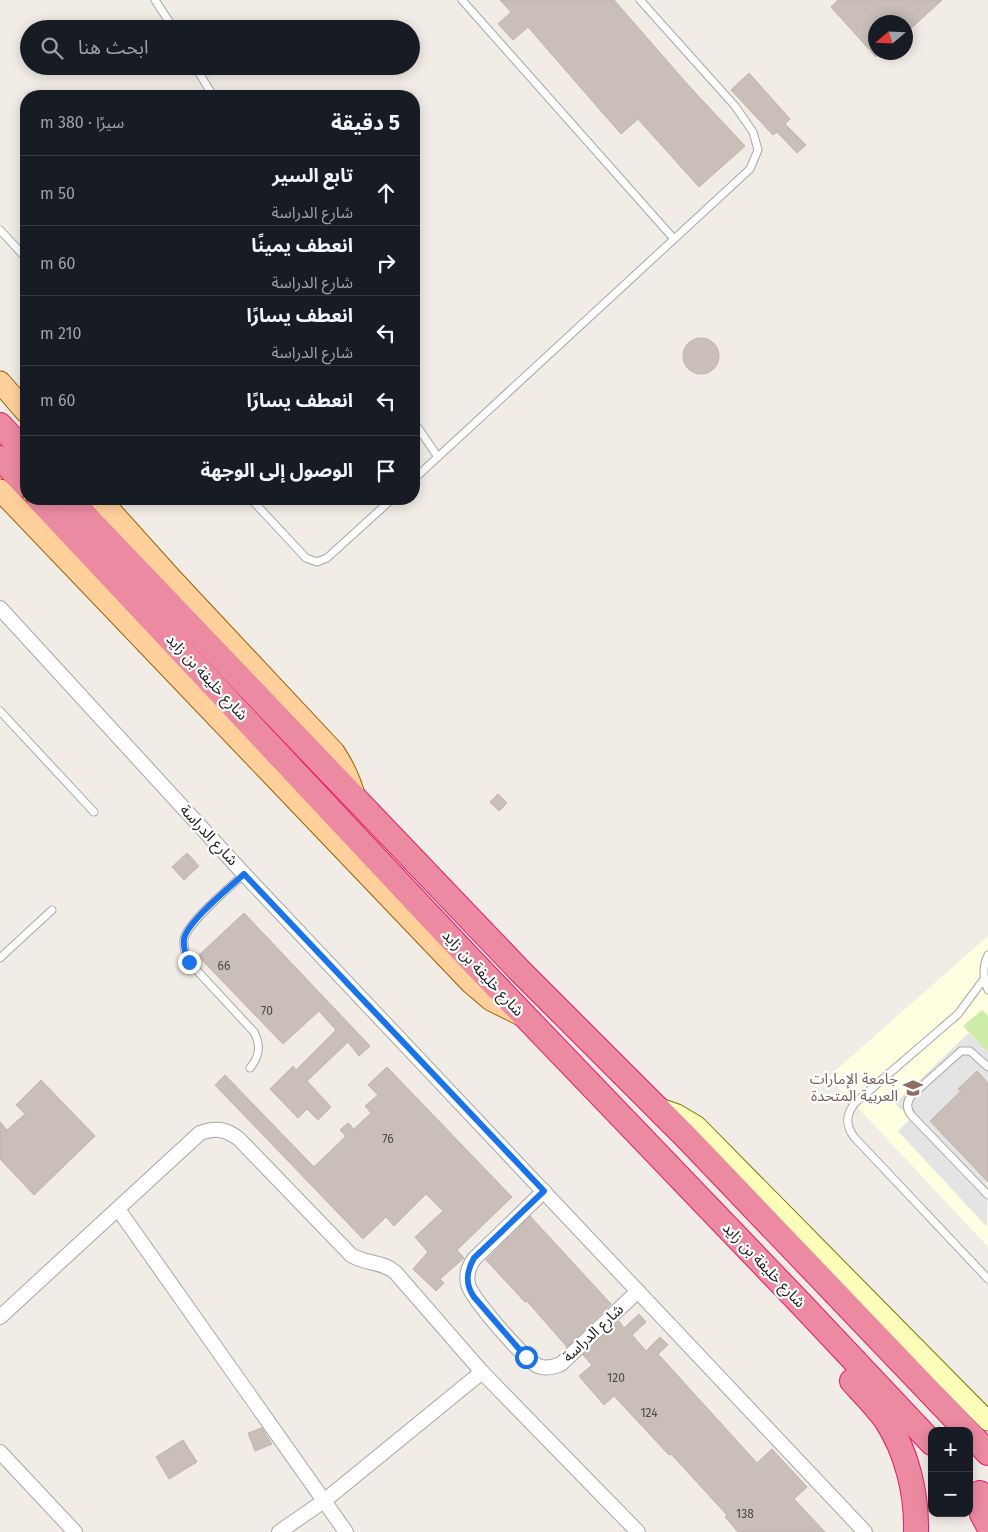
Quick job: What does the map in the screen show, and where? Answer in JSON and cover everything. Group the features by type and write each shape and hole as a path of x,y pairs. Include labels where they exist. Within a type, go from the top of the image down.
{"highway":[{"path":"0,425 20,447"},
{"path":"0,458 20,479"},
{"name":"شارع خليفة بن زايد","path":"45,505 524,1016 928,1439"},
{"name":"شارع خليفة بن زايد","path":"75,505 520,972 656,1107 963,1427"},
{"path":"803,1306 801,1315 807,1330 876,1408 897,1439 912,1489 916,1532"},
{"name":"شارع خليفة بن زايد","path":"973,1437 988,1452"},
{"path":"979,1493 982,1514 988,1525"}],"main road":[{"path":"0,382 20,405"},
{"path":"0,490 471,983 491,1000 524,1016"},
{"path":"105,505 334,752 344,766 356,800"}],"street":[{"name":"شارع الدراسة","path":"0,608 244,874 865,1532"},
{"path":"656,1107 677,1114 697,1126 988,1421"},
{"path":"0,1317 200,1133 216,1129 224,1130 239,1139 347,1251 364,1261 385,1265 394,1272 482,1372 638,1532"},
{"name":"شارع الدراسة","path":"544,1191 474,1258 467,1278 470,1291 474,1297 526,1357 539,1366 546,1367 561,1364 638,1291"},
{"path":"118,1210 346,1532"},
{"path":"279,1532 324,1501 482,1372"},
{"path":"0,1452 75,1532"}],"lane":[{"path":"157,0 169,20"},
{"path":"462,0 674,239"},
{"path":"420,474 750,169 758,150 753,132 735,106 640,0"},
{"path":"200,75 209,90"},
{"path":"0,230 20,252"},
{"path":"420,431 438,457"},
{"path":"257,505 306,558 317,562 327,558 385,505"},
{"path":"0,711 94,812"},
{"path":"244,874 190,926 184,940 184,948 189,962 254,1032 258,1039 258,1055 250,1068"},
{"path":"0,958 52,910"},
{"path":"988,955 984,970 984,979 988,990"},
{"path":"984,979 958,1014 856,1102 849,1112 848,1118 850,1131 854,1137 988,1279"},
{"path":"988,1067 970,1051 962,1051 909,1098 908,1108 912,1116 988,1195"}],"shaded area":[{"name":"جامعة الإمارات العربية المتحدة","path":"988,936 988,1247 859,1109 856,1102 850,1100 828,1077"},
{"path":"969,1033 988,1053 987,1227 898,1131 910,1119 895,1103"}],"green space":[{"path":"982,1010 988,1016 988,1053 963,1026"}],"building":[{"path":"500,0 614,0 689,86 745,146 699,187 638,119 621,134 528,27 513,40 498,24 511,12"},
{"path":"838,0 942,0 913,27 913,15 868,15 868,48 831,7"},
{"path":"749,73 790,119 785,124 806,145 797,153 777,132 773,135 731,90"},
{"path":"701,338 708,339 714,343 718,349 718,363 714,369 708,373 701,374 694,373 688,369 684,363 683,356 684,349 688,343 694,339"},
{"path":"498,794 507,803 499,811 490,802"},
{"path":"187,853 199,866 184,880 172,867"},
{"path":"244,913 370,1046 359,1056 348,1042 307,1081 331,1107 318,1120 307,1109 298,1118 270,1089 293,1066 296,1070 336,1030 319,1011 283,1044 198,956"},
{"path":"387,1067 512,1197 457,1250 464,1258 440,1279 444,1283 436,1291 413,1269 428,1252 415,1237 443,1211 426,1194 394,1226 386,1217 363,1239 215,1085 225,1075 314,1167 346,1136 340,1130 348,1123 354,1129 371,1113 365,1106 378,1095 368,1085"},
{"path":"977,1071 988,1083 988,1182 930,1121 961,1091 958,1089"},
{"path":"41,1080 95,1136 34,1195 0,1159 0,1122 7,1130 25,1114 16,1105"},
{"path":"530,1216 611,1304 567,1347 527,1301 525,1302 486,1260"},
{"path":"639,1314 646,1322 632,1335 646,1351 660,1337 668,1345 658,1354 757,1463 772,1449 807,1487 794,1499 825,1532 738,1532 725,1517 727,1515 614,1396 604,1405 579,1376 592,1365 583,1355 619,1321 624,1328"},
{"path":"262,1428 272,1444 255,1451 248,1433"},
{"path":"183,1440 197,1462 169,1479 156,1457"}],"place":[{"name":"جامعة الإمارات العربية المتحدة","path":"913,1088"}],"route":[{"path":"189,962 184,948 184,940 190,926 244,874 544,1191 474,1258 470,1264 467,1278 470,1291 474,1297 526,1357"}]}
